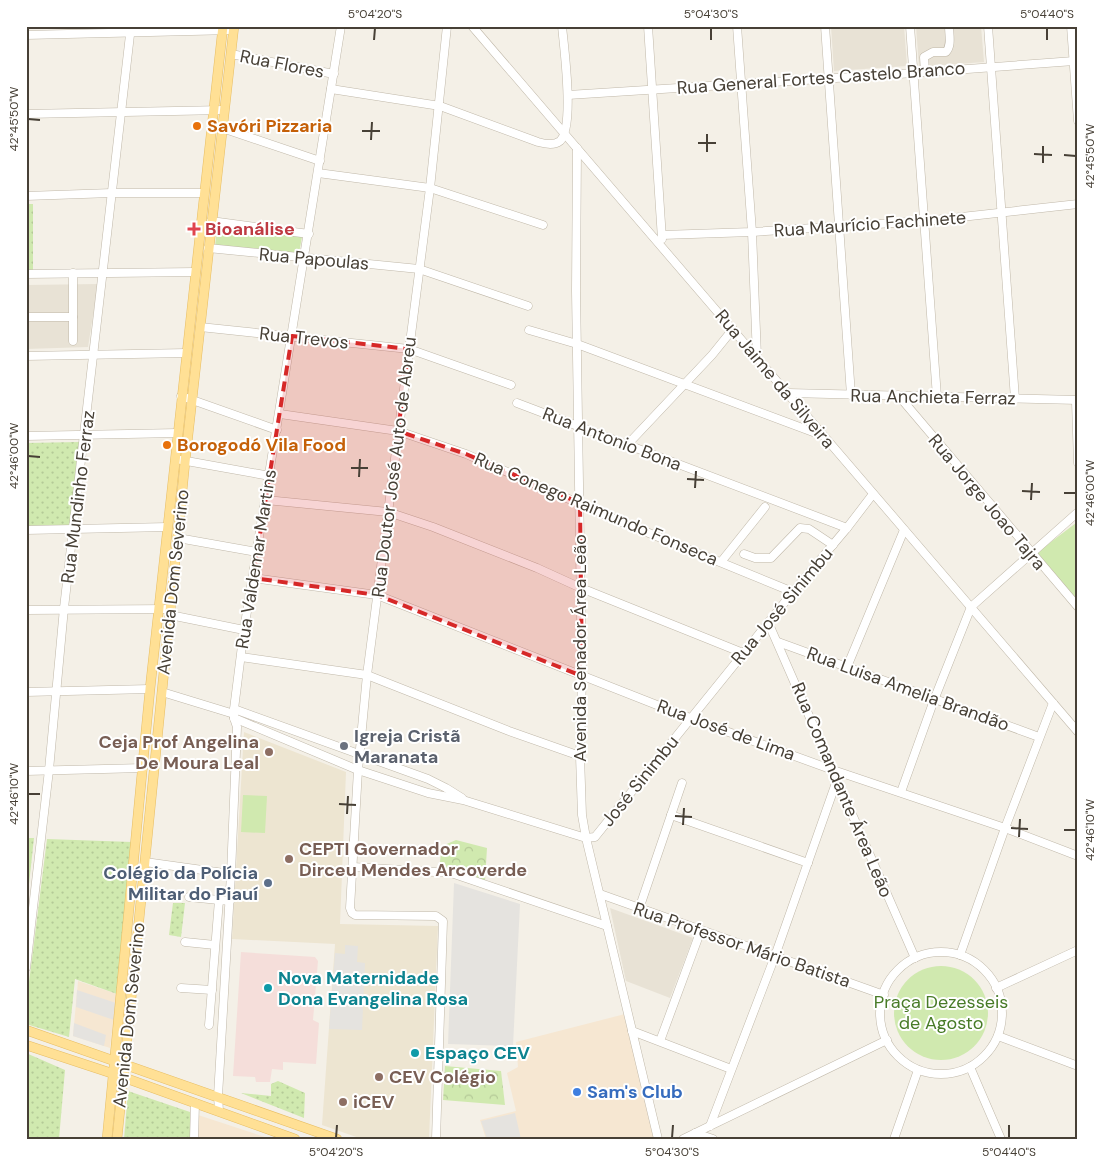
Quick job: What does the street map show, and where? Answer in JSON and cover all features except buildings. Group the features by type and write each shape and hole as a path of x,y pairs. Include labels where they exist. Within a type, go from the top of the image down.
{"main road":[{"name":"Avenida Dom Severino","path":"117,1139 123,1077 120,1063 150,689 223,28"},
{"name":"Avenida Dom Severino","path":"107,1139 114,1074 120,1063 145,862 185,462 234,28"},
{"path":"26,1030 337,1139"},
{"path":"26,1045 219,1111 275,1135 293,1138"}],"street":[{"name":"Rua Valdemar Martins","path":"219,1111 218,1096 230,902 237,727 234,714 244,630 341,26"},
{"name":"Rua Doutor José Auto de Abreu","path":"436,1139 444,924 436,916 355,915 350,908 359,754 367,675 430,188 447,26"},
{"name":"Rua Jaime da Silveira","path":"472,26 788,393 872,494 1076,728"},
{"path":"478,26 479,35"},
{"path":"331,89 440,106 545,144 554,144 560,141 567,122 568,95 562,26"},
{"path":"648,26 663,248"},
{"path":"737,26 752,232 757,357"},
{"path":"825,26 831,64 828,79 851,395"},
{"path":"910,26 937,397"},
{"path":"925,72 924,57 933,52 946,52 948,50 950,39 949,26"},
{"path":"988,26 1015,399"},
{"path":"1071,26 1078,121"},
{"path":"26,35 43,30 234,28"},
{"name":"Rua Mundinho Ferraz","path":"26,968 49,770 64,608 130,30"},
{"name":"Rua Flores","path":"231,54 334,74"},
{"name":"Rua General Fortes Castelo Branco","path":"568,95 1074,61"},
{"path":"26,114 224,110"},
{"path":"222,128 320,162"},
{"name":"Avenida Senador Área Leão","path":"577,148 577,344 582,676 580,756 582,815 658,1139"},
{"path":"318,173 430,188 543,225"},
{"path":"26,196 112,193 204,193"},
{"name":"Rua Maurício Fachinete","path":"662,235 752,232 925,221 1078,204"},
{"name":"Rua Papoulas","path":"211,221 308,234"},
{"name":"Rua Papoulas","path":"208,248 419,269 528,306"},
{"path":"26,274 196,272"},
{"path":"72,273 73,342"},
{"path":"26,317 73,317"},
{"name":"Rua Trevos","path":"200,328 292,336 409,350"},
{"path":"628,444 712,355 733,329"},
{"path":"529,330 577,344 822,435"},
{"path":"409,350 512,385"},
{"path":"26,356 187,353"},
{"name":"Rua Anchieta Ferraz","path":"788,393 1077,400"},
{"name":"Rua Jorge Joao Tajra","path":"898,395 1031,554 1078,607"},
{"path":"181,396 277,430"},
{"path":"1077,400 1078,462"},
{"name":"Rua Antonio Bona","path":"517,403 847,528"},
{"name":"Rua Conego Raimundo Fonseca","path":"280,414 398,431 466,454 617,520 793,592"},
{"path":"26,436 178,433"},
{"path":"176,458 185,462 270,476"},
{"name":"Rua José Sinimbu","path":"690,718 847,528 872,494"},
{"path":"266,500 388,512 529,564 581,588 743,653"},
{"path":"721,562 765,507"},
{"path":"901,792 934,700 971,607 1078,512"},
{"path":"26,530 168,527"},
{"path":"744,554 755,558 771,558 800,528 809,530 833,545"},
{"path":"847,668 904,530"},
{"path":"178,538 257,552"},
{"name":"Rua José de Lima","path":"253,578 377,594 690,718 833,770 1005,828 1078,856"},
{"path":"26,610 160,608 244,630"},
{"name":"Rua Comandante Área Leão","path":"768,622 915,958"},
{"name":"Rua Luisa Amelia Brandão","path":"778,642 1039,737"},
{"path":"241,657 367,675 509,731 580,756"},
{"path":"26,692 150,689"},
{"path":"162,692 359,754 428,779 446,788 463,800"},
{"path":"960,955 1005,828 1053,703"},
{"path":"234,714 358,770 428,793 463,800 586,838"},
{"name":"José Sinimbu","path":"586,838 595,836 690,718"},
{"path":"26,771 143,768"},
{"path":"710,1126 775,956 837,780"},
{"path":"639,909 682,783"},
{"path":"671,815 808,863"},
{"path":"145,862 231,874"},
{"path":"352,867 451,873 607,926"},
{"name":"Rua Professor Mário Batista","path":"600,894 884,995"},
{"path":"189,896 230,902"},
{"path":"209,1025 219,900"},
{"path":"660,1041 701,930"},
{"path":"185,942 215,945"},
{"path":"996,988 1078,950"},
{"path":"943,952 960,955 984,969 993,981 1000,999 1002,1018 998,1036 986,1054 970,1067 951,1074 932,1074 918,1070 901,1059 891,1048 887,1040 881,1020 881,1004 884,995 893,976 915,958 929,953 943,952"},
{"path":"181,988 212,990"},
{"path":"632,1032 731,1069"},
{"path":"998,1036 1078,1066"},
{"path":"683,1139 887,1040"},
{"path":"970,1067 1002,1139"},
{"path":"894,1139 918,1070"},
{"path":"194,1139 195,1103"},
{"path":"695,1133 712,1139"}],"highlighted area":[{"path":"292,336 409,349 398,431 466,454 580,503 582,676 377,595 253,578"}],"shaded area":[{"path":"831,26 904,26 907,66 834,71"},
{"path":"916,26 981,26 984,62 919,67"},
{"path":"98,284 88,347 26,349 26,285"},
{"path":"244,732 346,772 340,924 438,926 429,1139 362,1139 322,1125 335,944 232,939"},
{"path":"454,883 520,904 513,1046 448,1044"},
{"path":"610,908 693,938 670,998 626,981"},
{"path":"345,945 358,946 357,962 365,963 362,1030 329,1029 335,953 345,954"},
{"path":"241,952 315,957 318,961 313,1020 319,1023 316,1064 283,1062 283,1070 272,1069 270,1082 256,1082 255,1077 233,1076"},
{"path":"78,981 117,994 110,1048 73,1036"},
{"path":"77,990 116,1003 114,1020 76,1007"},
{"name":"Sam's Club","path":"625,1014 654,1139 486,1139 480,1120 516,1111 507,1073 518,1067 516,1042"},
{"path":"74,1023 106,1035 104,1046 73,1036"},
{"path":"515,1113 521,1139 487,1139 481,1121"},
{"path":"198,1115 271,1139 198,1139"}],"green space":[{"path":"26,204 33,204 33,271 26,271"},
{"path":"217,227 302,237 299,253 292,255 215,247"},
{"path":"80,442 72,526 26,527 26,443"},
{"path":"1076,523 1076,599 1035,554"},
{"path":"243,795 267,796 265,833 241,832"},
{"path":"26,838 34,838 26,912"},
{"path":"47,839 132,842 117,994 75,979 69,1037 26,1024 26,1006"},
{"path":"456,840 487,848 485,881 439,869 442,846"},
{"path":"173,903 185,903 181,937 169,935"},
{"name":"Praça Dezesseis de Agosto","path":"932,966 950,966 975,979 985,995 988,1013 985,1031 975,1047 950,1060 932,1060 907,1047 894,1022 894,1004 907,979"},
{"path":"26,1053 65,1070 59,1139 26,1139"},
{"path":"445,1066 501,1071 505,1105 443,1100"},
{"path":"278,1081 305,1093 304,1118 241,1093 271,1096 271,1084"},
{"path":"128,1091 190,1112 190,1139 124,1139"}],"place":[{"name":"Savóri Pizzaria","path":"197,126"},
{"name":"Bioanálise","path":"194,229"},
{"name":"Borogodó Vila Food","path":"167,445"},
{"name":"Igreja Cristã Maranata","path":"344,746"},
{"name":"Ceja Prof Angelina De Moura Leal","path":"269,752"},
{"name":"CEPTI Governador Dirceu Mendes Arcoverde","path":"289,859"},
{"name":"Colégio da Polícia Militar do Piauí","path":"268,883"},
{"name":"Nova Maternidade Dona Evangelina Rosa","path":"268,988"},
{"name":"Espaço CEV","path":"415,1053"},
{"name":"CEV Colégio","path":"379,1077"},
{"name":"Sam's Club","path":"577,1092"},
{"name":"iCEV","path":"343,1102"}]}
